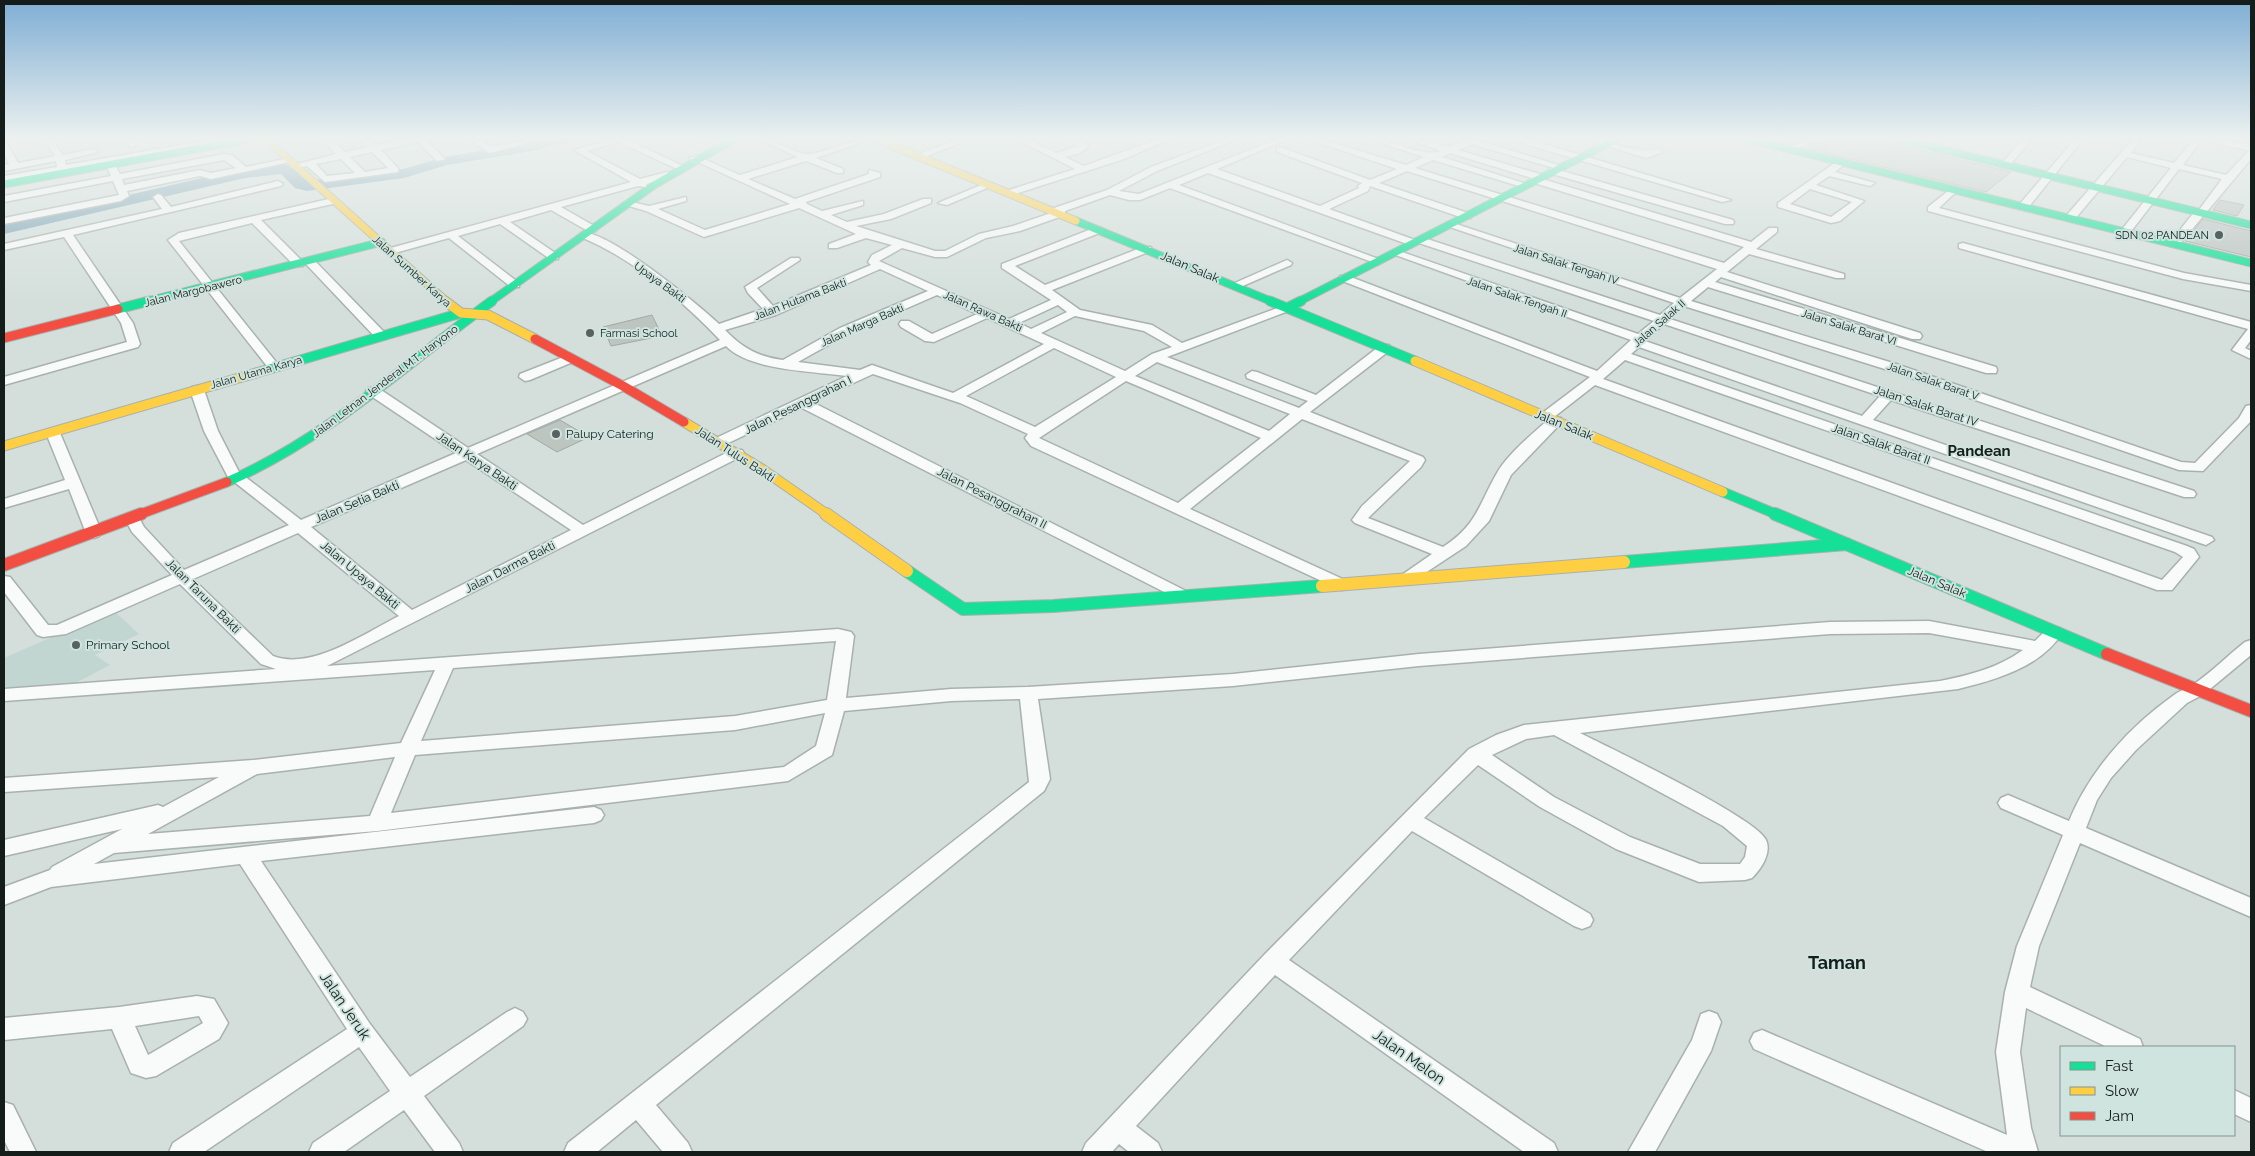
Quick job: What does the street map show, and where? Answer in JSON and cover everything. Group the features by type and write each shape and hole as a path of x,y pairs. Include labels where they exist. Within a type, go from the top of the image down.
{"main road":[{"name":"Jalan Sumber Karya","path":"324,193 467,314"},
{"name":"Jalan Letnan Jenderal M.T. Haryono","path":"4,565 133,519 238,478 298,446 373,391 467,314 515,285 642,193"},
{"name":"Jalan Salak","path":"1009,193 1385,348 2108,655 2251,711"},
{"path":"1287,308 1509,193"},
{"path":"1965,193 2251,263"},
{"path":"2122,193 2251,225"},
{"name":"Jalan Margobawero","path":"5,335 117,310 382,242"},
{"name":"Jalan Utama Karya","path":"7,445 381,336 467,314"},
{"name":"Jalan Tulus Bakti","path":"467,314 488,315 623,386 720,442 957,607 969,610 1341,585 1847,544"}],"street":[{"path":"4,199 32,193 32,216"},
{"path":"73,193 76,208"},
{"path":"4,221 122,198 124,193"},
{"path":"4,247 242,193"},
{"path":"391,251 603,193"},
{"path":"776,193 866,234 935,254 947,254 979,237 1016,229 1108,193"},
{"path":"627,204 649,209 704,234 828,193"},
{"path":"943,203 969,193"},
{"path":"1114,193 1138,198 1150,193"},
{"path":"1192,193 1379,262"},
{"name":"Jalan Salak Barat IV","path":"1273,193 1319,210 1889,394 2189,494"},
{"path":"1319,210 1356,193"},
{"path":"1397,193 1467,216"},
{"path":"1403,195 1408,193"},
{"path":"1483,193 1725,269 1798,286 1889,318"},
{"path":"1576,193 1640,212 1747,250"},
{"path":"1631,193 1730,222"},
{"path":"1701,193 1726,200"},
{"path":"1800,193 1783,206 1834,220 1859,202 1831,193"},
{"path":"1950,193 1932,209 2183,276 2251,288"},
{"path":"2023,207 2034,193"},
{"path":"2070,218 2093,193"},
{"path":"2125,232 2155,193"},
{"path":"2174,244 2216,193"},
{"path":"158,197 169,211"},
{"path":"649,209 682,199"},
{"path":"274,367 211,286 172,240 175,237 333,201"},
{"path":"847,225 887,217 927,201"},
{"path":"1640,212 1659,202"},
{"path":"823,214 859,203"},
{"path":"4,210 32,204"},
{"name":"Upaya Bakti","path":"553,207 602,242 624,255 695,307 727,341 751,356 767,361 862,374"},
{"path":"1612,214 1840,276"},
{"path":"834,246 916,216"},
{"path":"254,219 304,262 381,336"},
{"path":"502,221 554,257"},
{"name":"Jalan Salak Tengah IV","path":"1449,224 1682,302"},
{"path":"1098,230 1007,264 1010,270 1044,289 1075,312 1148,328 1163,335 1180,347"},
{"name":"Jalan Salak II","path":"1404,579 1460,543 1482,521 1504,473 1551,419 1682,302 1773,230"},
{"path":"4,381 132,345 133,339 117,310 67,234"},
{"path":"451,235 515,285"},
{"path":"881,265 873,262 873,259 902,244"},
{"path":"1963,246 2251,326"},
{"path":"1044,289 1147,249"},
{"name":"Jalan Salak Tengah II","path":"1395,253 1638,341"},
{"path":"772,312 752,292 752,287 795,260"},
{"path":"1234,286 1287,263"},
{"name":"Jalan Hutama Bakti","path":"717,329 772,312 881,265"},
{"name":"Jalan Rawa Bakti","path":"881,265 1125,376 1271,437"},
{"path":"1725,269 1906,353"},
{"path":"1344,278 1596,378 2163,586 2166,586 2191,558"},
{"name":"Jalan Salak Barat VI","path":"1707,283 1906,353 1991,370"},
{"name":"Jalan Marga Bakti","path":"787,363 844,331 938,291"},
{"path":"1010,324 1059,300"},
{"name":"Jalan Salak Barat V","path":"1682,302 1906,353 2189,468 2245,420 2251,409"},
{"path":"1287,308 1156,357 1036,432 1032,438 1036,443 1341,585"},
{"path":"1032,333 1075,312"},
{"path":"905,324 929,338 934,338 988,314"},
{"path":"2251,332 2238,350 2251,355"},
{"name":"Jalan Setia Bakti","path":"4,581 43,631 60,630 727,341"},
{"path":"1638,341 2206,540"},
{"path":"955,397 1054,343"},
{"path":"1179,510 1385,348"},
{"name":"Jalan Salak Barat II","path":"1623,355 2182,549 2188,552 2191,558"},
{"path":"1156,357 1418,460 1367,509 1360,517 1360,520 1443,553"},
{"path":"524,377 571,358"},
{"name":"Jalan Pesanggrahan I","path":"720,442 872,370 877,370 927,389 955,397"},
{"path":"1252,375 1317,400"},
{"name":"Jalan Upaya Bakti","path":"197,390 211,431 232,474 300,526 410,617"},
{"name":"Jalan Karya Bakti","path":"373,391 582,531"},
{"path":"1865,421 1889,394"},
{"path":"955,397 1036,432"},
{"name":"Jalan Pesanggrahan II","path":"802,402 1182,596"},
{"path":"53,433 94,533"},
{"name":"Jalan Darma Bakti","path":"280,666 296,667 326,660 736,453"},
{"path":"4,504 72,483"},
{"name":"Jalan Taruna Bakti","path":"133,519 137,528 183,578 266,660 280,666"},
{"path":"4,785 253,767 408,749 735,723 836,705 969,694 1028,693 1233,680 1419,660 1830,628 1929,627 2039,647"},
{"path":"1096,1152 1273,961 1410,820 1476,754 1501,740 1524,732 1940,686 1975,680 2002,672 2039,647 2054,632"},
{"path":"4,695 447,662 845,636 836,705 825,750 788,774 377,823 110,845"},
{"path":"2025,1152 2018,1128 2008,1052 2017,992 2028,946 2088,798 2104,773 2128,745 2181,699 2198,690 2251,646"},
{"path":"377,823 447,662"},
{"path":"577,1152 1037,786 1039,777 1028,693"},
{"path":"1476,754 1546,802 1623,843 1699,873 1745,872 1751,866 1758,845 1757,842 1730,820 1556,728"},
{"path":"4,896 49,879 253,767"},
{"path":"2008,803 2251,908"},
{"path":"4,848 177,808"},
{"path":"49,879 111,870 594,815"},
{"path":"1410,820 1582,920"},
{"name":"Jalan Jeruk","path":"246,856 362,1032 450,1152"},
{"name":"Jalan Melon","path":"1273,961 1545,1152"},
{"path":"2017,992 2129,1046"},
{"path":"4,1029 119,1018"},
{"path":"322,1152 406,1092 515,1019"},
{"path":"1641,1152 1703,1043 1709,1022"},
{"path":"182,1152 362,1032"},
{"path":"1762,1041 2017,1152"},
{"path":"2235,1102 2251,1110"},
{"path":"638,1103 679,1152"},
{"path":"4,1114 23,1152"},
{"path":"1118,1127 1148,1152"}],"shaded area":[{"name":"Primary School","path":"113,610 139,634 95,655 110,665 66,688 4,693 4,658"}],"building":[{"path":"2220,200 2244,205 2237,216 2213,210"},
{"name":"SDN 02 PANDEAN","path":"2203,219 2251,231 2251,257 2185,241"},
{"path":"652,315 662,336 611,346 603,327"},
{"name":"Palupy Catering","path":"560,420 589,437 557,452 527,434"}],"waterway":[{"path":"4,229 159,193"}],"traffic: fast":[{"path":"227,482 275,459 320,431 469,318 643,193"},
{"path":"1287,308 1512,193"},
{"path":"1967,193 2251,263"},
{"path":"2120,193 2251,225"},
{"path":"1076,221 1415,361"},
{"path":"118,309 382,242"},
{"path":"256,373 461,313"},
{"path":"1723,492 2107,654"},
{"path":"1624,562 1847,544"},
{"path":"907,571 963,609 1053,606 1322,586"}],"traffic: slow":[{"path":"325,193 455,310 461,313 488,315 535,339"},
{"path":"1008,193 1076,221"},
{"path":"1415,361 1723,492"},
{"path":"4,446 256,373"},
{"path":"684,422 762,469 907,571"},
{"path":"1322,586 1624,562"}],"traffic: jam":[{"path":"4,338 118,309"},
{"path":"535,339 623,386 684,422"},
{"path":"4,565 227,482"},
{"path":"2107,654 2251,711"}],"place":[{"name":"SDN 02 PANDEAN","path":"2219,235"},
{"name":"Farmasi School","path":"590,333"},
{"name":"Palupy Catering","path":"556,434"},
{"name":"Primary School","path":"76,645"}],"district":[{"name":"Pandean","path":"1979,451"},
{"name":"Taman","path":"1837,963"}]}
